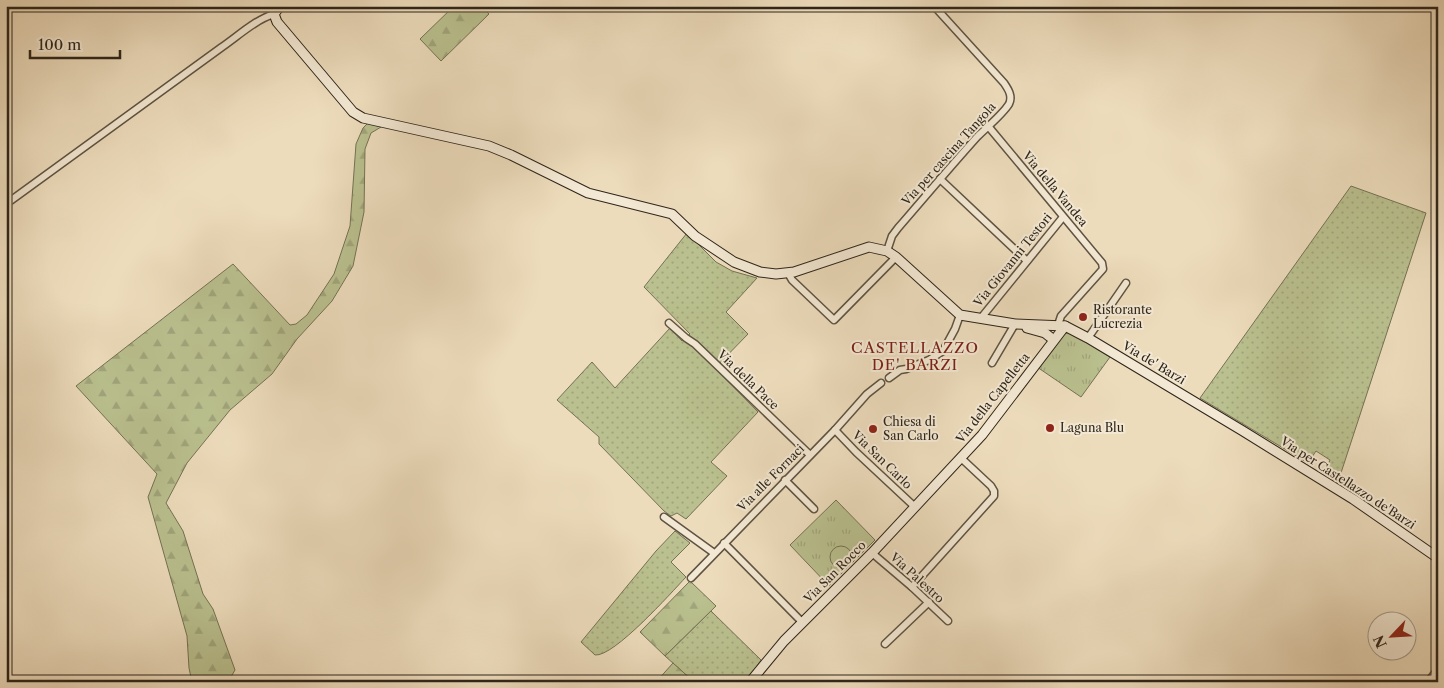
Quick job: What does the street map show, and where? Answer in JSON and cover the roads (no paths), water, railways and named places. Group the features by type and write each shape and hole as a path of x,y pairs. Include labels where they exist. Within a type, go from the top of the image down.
{"street":[{"path":"6,204 222,47 268,16 274,14 280,6"},
{"name":"Via per cascina Tangola","path":"886,251 892,236 940,179 1010,103 1010,93 1004,83 934,6"},
{"path":"274,14 278,22 353,112 363,118 489,146 588,193 672,214 695,236 734,262 760,272 788,273 869,247 886,251 896,257 960,315 1015,324 1045,333 1050,337"},
{"name":"Via della Vandea","path":"988,126 1102,263 1103,269 1061,316 1062,326"},
{"path":"940,179 1027,261"},
{"name":"Via Giovanni Testori","path":"981,318 1063,217"},
{"path":"788,273 792,280 834,320 896,257"},
{"path":"1088,338 1126,283"},
{"path":"889,378 900,370 929,360 943,351 960,315"},
{"name":"Via della Pace","path":"669,323 695,344 810,455"},
{"path":"992,363 1015,324"},
{"name":"Via de' Barzi","path":"1015,324 1062,326 1088,338 1243,431"},
{"path":"1049,347 1050,337 1055,330 1062,326"},
{"name":"Via della Capelletta","path":"915,507 982,436 1049,347 1062,326"},
{"name":"Via alle Fornaci","path":"691,578 835,430 867,394 881,383"},
{"name":"Via San Carlo","path":"835,430 915,507"},
{"name":"Via per Castellazzo de'Barzi","path":"1243,431 1353,499 1438,558"},
{"path":"912,587 994,496 991,486 961,458"},
{"path":"785,480 814,509"},
{"name":"Via San Rocco","path":"750,682 772,654 802,622 872,553 915,507"},
{"path":"664,517 714,554"},
{"path":"724,543 802,622"},
{"name":"Via Palestro","path":"872,553 948,621"},
{"path":"885,644 929,602"},
{"path":"1428,682 1438,669"}],"place":[{"name":"Ristorante Lucrezia","path":"1083,317"},
{"name":"Laguna Blu","path":"1050,428"},
{"name":"Chiesa di San Carlo","path":"873,429"}],"district":[{"name":"CASTELLAZZO DE' BARZI","path":"915,356"}]}
